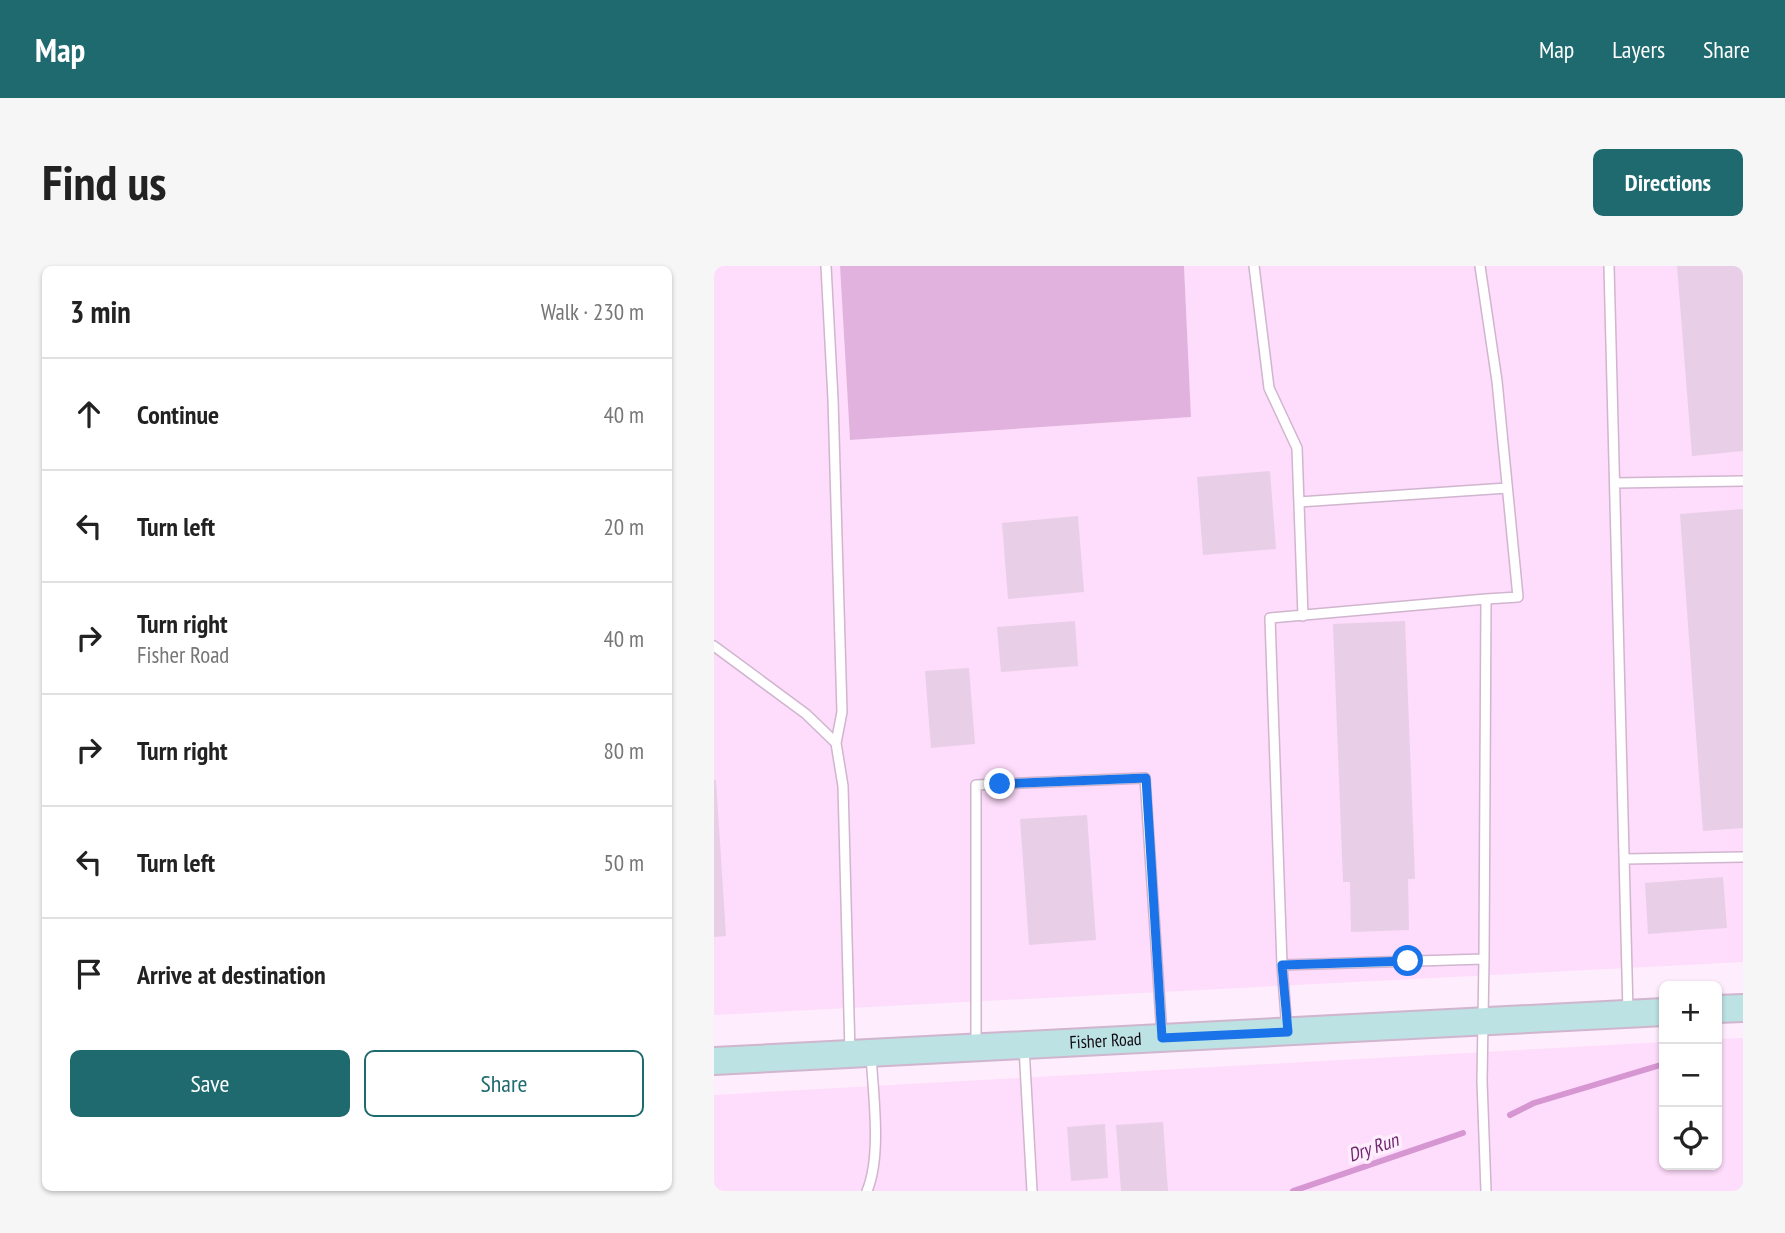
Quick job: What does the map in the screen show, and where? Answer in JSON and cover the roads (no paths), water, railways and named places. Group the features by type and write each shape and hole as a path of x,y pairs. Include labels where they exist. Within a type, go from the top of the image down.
{"main road":[{"path":"1722,1009 1743,1008"},
{"name":"Fisher Road","path":"714,1060 1659,1012"}],"lane":[{"path":"826,266 834,400 842,712 836,744 843,786 860,1054 874,1149 873,1175 867,1191"},
{"path":"1254,266 1269,388 1297,448 1303,615"},
{"path":"1288,1032 1282,965 1270,618 1518,597 1496,381 1480,266"},
{"path":"1609,266 1628,1014"},
{"path":"1615,482 1743,481"},
{"path":"1299,502 1507,488"},
{"path":"1486,599 1483,1104 1486,1191"},
{"path":"714,646 806,714 836,744"},
{"path":"976,1048 976,785 1146,778 1162,1038"},
{"path":"1625,859 1743,857"},
{"path":"1282,965 1484,959"},
{"path":"1024,1045 1032,1191"}],"waterway":[{"name":"Dry Run","path":"1510,1115 1534,1103 1659,1066"},
{"name":"Dry Run","path":"1293,1191 1463,1133"}]}
